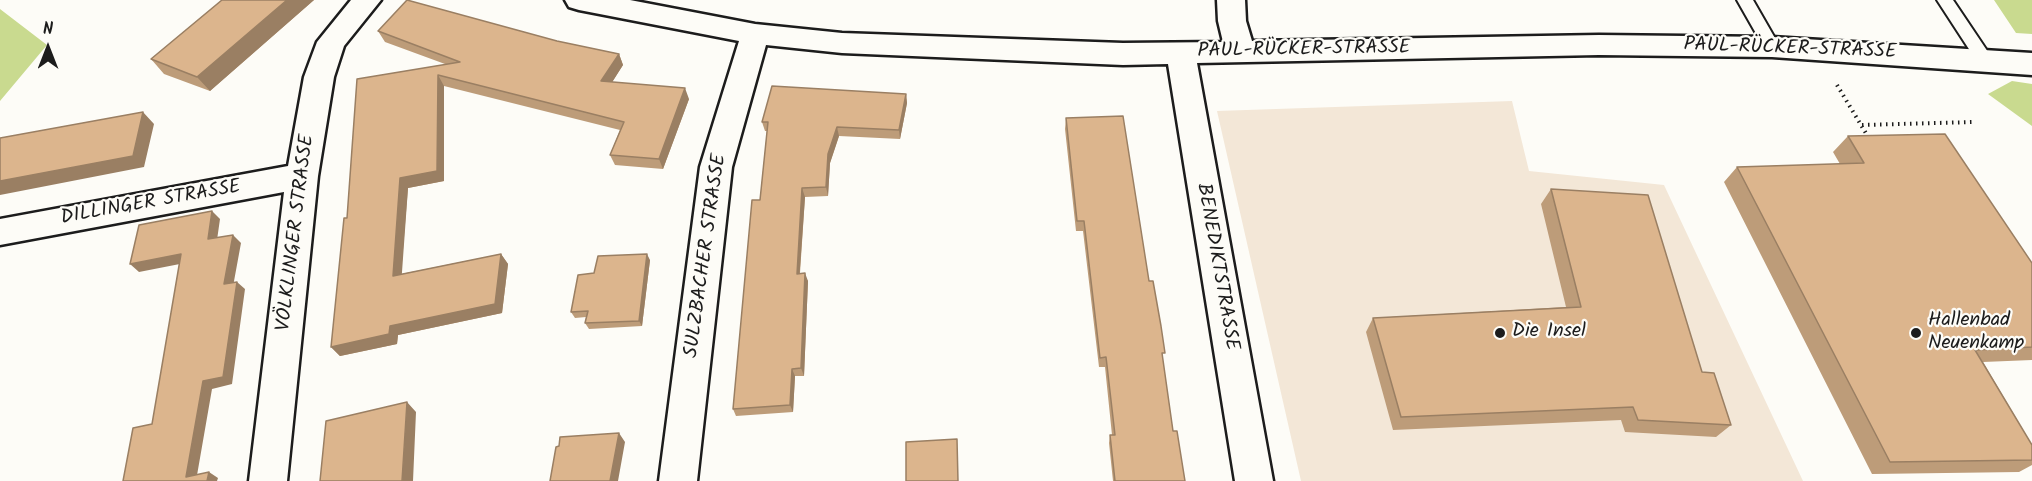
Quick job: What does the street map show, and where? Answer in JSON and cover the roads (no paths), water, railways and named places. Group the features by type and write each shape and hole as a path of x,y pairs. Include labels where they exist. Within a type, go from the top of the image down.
{"street":[{"name":"VÖLKLINGER STRASSE","path":"268,481 302,176 319,78 331,42 367,0"},
{"name":"PAUL-RÜCKER-STRASSE","path":"579,0 756,34 842,43 1123,54 1599,45 1772,47 1984,59 2032,64"},
{"path":"1231,0 1232,21 1240,51"},
{"name":"SULZBACHER STRASSE","path":"678,481 716,167 756,34"},
{"name":"BENEDIKTSTRASSE","path":"1180,54 1254,481"},
{"name":"DILLINGER STRASSE","path":"0,232 302,176"}],"lane":[{"path":"1745,0 1772,47"},
{"path":"1945,0 1984,59"}],"place":[{"name":"Die Insel","path":"1500,333"},
{"name":"Hallenbad Neuenkamp","path":"1916,333"}]}
